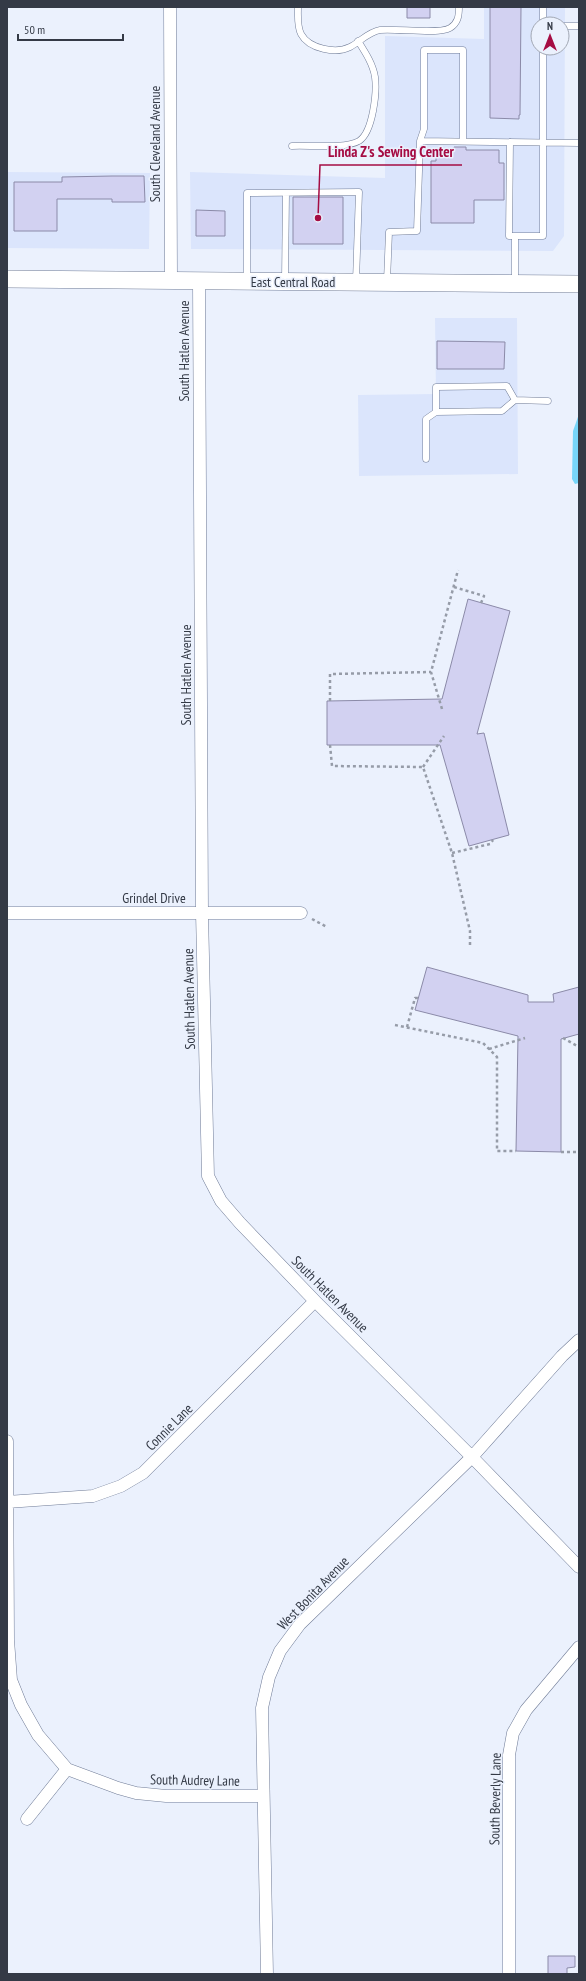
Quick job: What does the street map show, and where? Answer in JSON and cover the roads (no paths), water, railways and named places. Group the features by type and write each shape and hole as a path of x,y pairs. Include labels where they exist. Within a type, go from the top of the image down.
{"main road":[{"name":"East Central Road","path":"7,279 579,284"}],"street":[{"name":"South Cleveland Avenue","path":"170,7 171,281"},
{"name":"South Hatlen Avenue","path":"199,281 202,913 208,1176 221,1201 315,1301 472,1457 579,1567"},
{"name":"Grindel Drive","path":"7,913 301,913"},
{"name":"Connie Lane","path":"7,1502 93,1496 121,1486 143,1473 315,1301"},
{"name":"West Bonita Avenue","path":"267,1974 262,1708 269,1677 280,1650 300,1624 472,1457 562,1356 579,1340"},
{"name":"South Audrey Lane","path":"7,1441 8,1640 11,1680 21,1705 38,1735 67,1768 118,1788 136,1793 166,1796 263,1796"},
{"name":"South Beverly Lane","path":"509,1974 509,1755 513,1733 526,1710 579,1647"},
{"path":"27,1819 67,1768"}],"lane":[{"path":"298,7 298,21 301,35 310,44 334,50 351,47 358,41 379,30 445,30 455,23 459,17 459,7"},
{"path":"292,146 350,144 360,140 372,119 375,77 368,57 358,41"},
{"path":"387,283 388,232 417,231 420,141 424,129 424,50 463,50 463,141"},
{"path":"512,236 543,236 542,56"},
{"path":"420,141 579,143"},
{"path":"510,142 512,236 515,283"},
{"path":"247,282 246,193 359,192 356,282"},
{"path":"285,282 286,193"},
{"path":"436,412 436,387 507,386 515,400"},
{"path":"426,459 426,419 436,412 502,411 515,400 548,401"}],"water":[{"path":"579,414 579,483 575,484 572,479 573,431"}],"place":[{"name":"Linda Z's Sewing Center","path":"318,218"}]}
